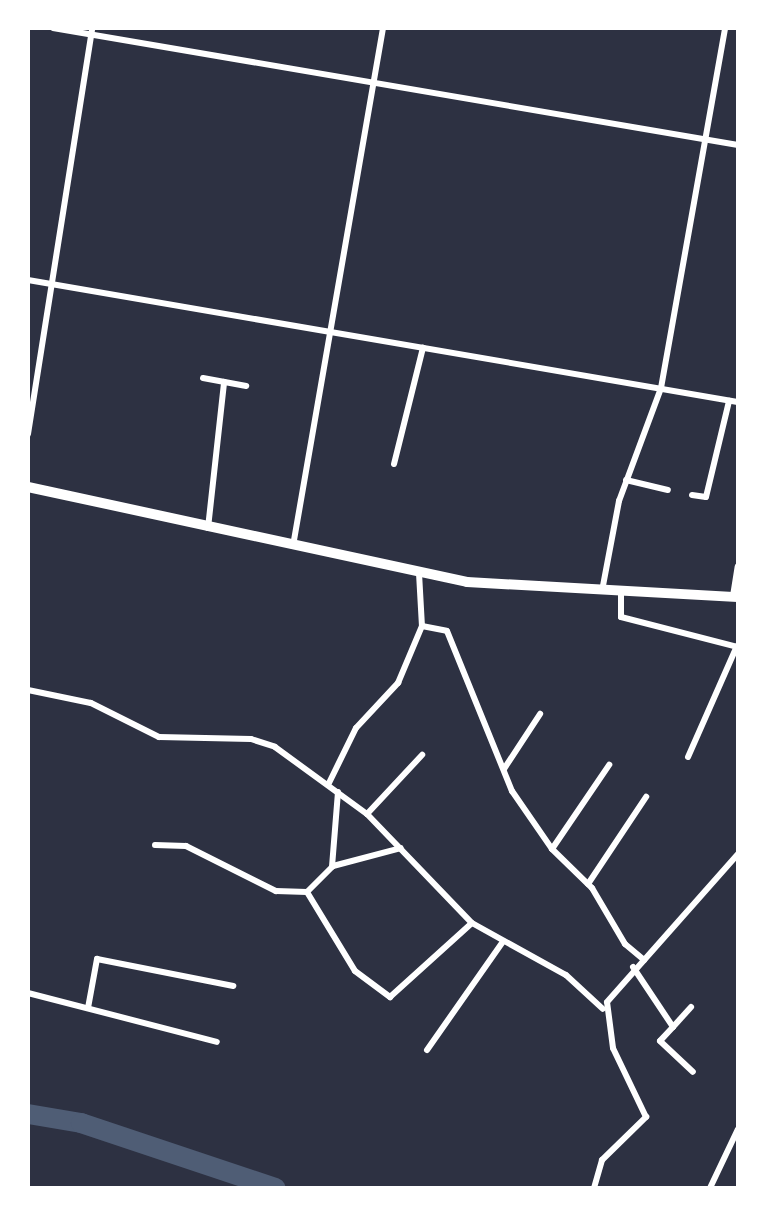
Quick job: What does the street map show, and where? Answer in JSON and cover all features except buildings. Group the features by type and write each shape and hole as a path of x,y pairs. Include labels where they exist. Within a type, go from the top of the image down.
{"main road":[{"path":"28,486 208,529 419,572 602,593 736,596"}],"street":[{"path":"53,28 91,31 738,145"},
{"path":"293,547 383,28"},
{"path":"602,593 626,480 660,388 724,28"},
{"path":"28,434 48,283 91,31"},
{"path":"28,280 738,402"},
{"path":"394,464 423,348"},
{"path":"203,378 246,386"},
{"path":"208,529 224,382"},
{"path":"692,495 706,497 729,400"},
{"path":"626,480 668,490"},
{"path":"736,596 738,566"},
{"path":"330,783 356,728 398,683 422,626 419,572"},
{"path":"621,594 621,617 738,646 688,757"},
{"path":"422,626 447,631 504,770 552,849 588,884 625,944 644,960"},
{"path":"28,690 91,702 159,736 264,742 330,783 366,814 472,923 566,976 604,1009 646,1117 602,1160 594,1188"},
{"path":"504,770 540,714"},
{"path":"366,814 422,755"},
{"path":"552,849 609,765"},
{"path":"332,866 338,791"},
{"path":"588,884 646,796"},
{"path":"155,845 186,846 276,891 307,892 332,866 401,848"},
{"path":"604,1009 634,967 738,854"},
{"path":"307,892 355,971 390,997 472,923"},
{"path":"427,1050 502,943"},
{"path":"88,1008 97,959 234,986"},
{"path":"634,967 672,1027"},
{"path":"28,993 217,1042"},
{"path":"691,1007 660,1042 693,1072"},
{"path":"710,1188 738,1128"}],"waterway":[{"path":"28,1114 81,1123 275,1188"}]}
